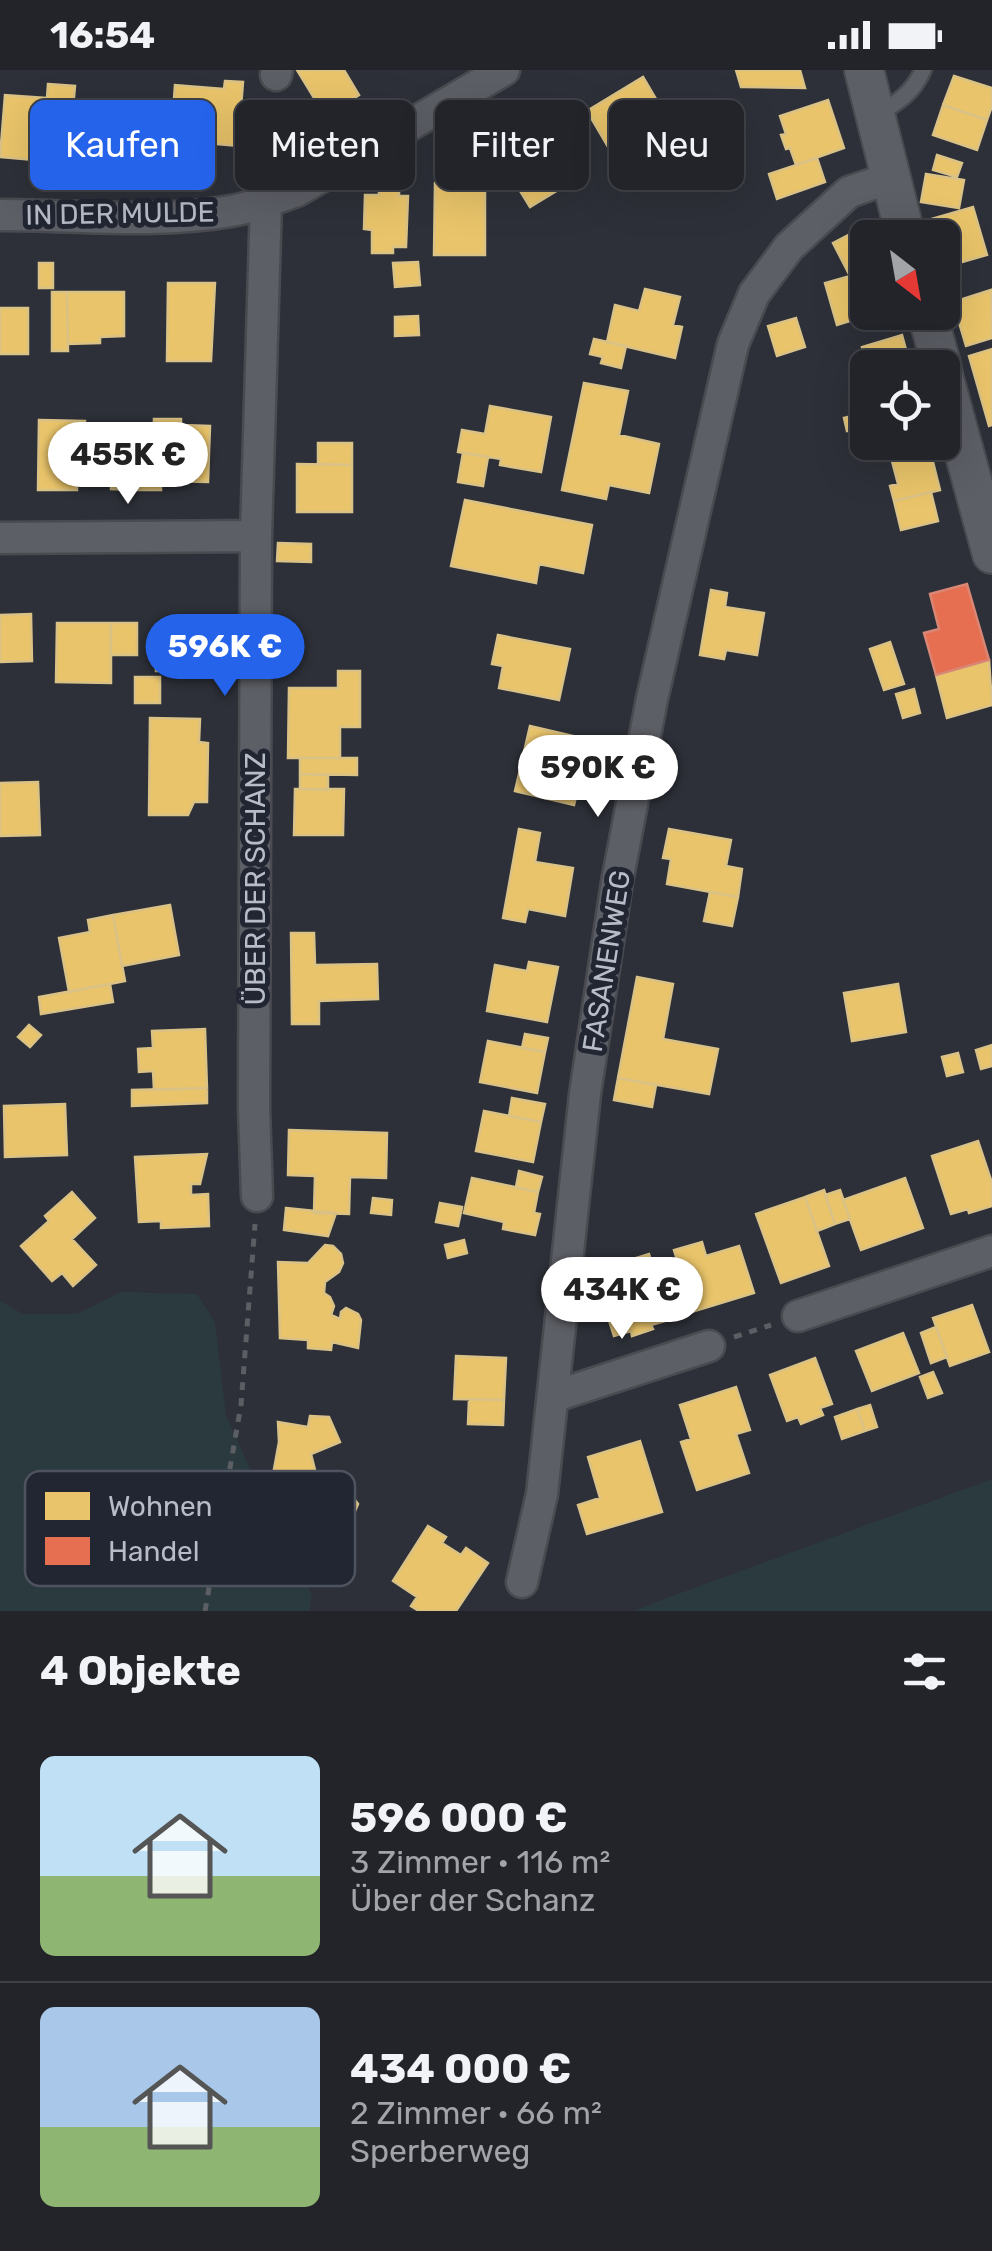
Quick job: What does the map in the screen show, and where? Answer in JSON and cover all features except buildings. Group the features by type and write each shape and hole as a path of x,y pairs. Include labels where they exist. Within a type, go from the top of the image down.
{"street":[{"name":"IN DER MULDE","path":"0,214 184,216 234,211 266,202 298,191 504,70"},
{"path":"864,70 901,220"},
{"name":"FASANENWEG","path":"522,1582 542,1494 585,1094 617,882 652,699 733,344 754,294 788,247 849,192 890,178"},
{"name":"ÜBER DER SCHANZ","path":"257,1196 256,536 266,202"},
{"path":"960,436 992,554"},
{"path":"0,538 256,536"},
{"path":"798,1316 992,1251"},
{"path":"555,1396 709,1346"}],"lane":[{"path":"875,116 903,99 923,70"}],"path":[{"path":"266,202 276,72"},
{"path":"230,1471 241,1406 257,1196"},
{"path":"709,1346 798,1316"},
{"path":"205,1611 209,1586"}],"shaded area":[{"path":"121,1292 197,1294 215,1322 226,1415 251,1471 25,1471 25,1586 307,1586 312,1594 309,1611 0,1611 0,1301 23,1314 77,1314"},
{"path":"992,1479 992,1611 634,1611 656,1602"}]}
